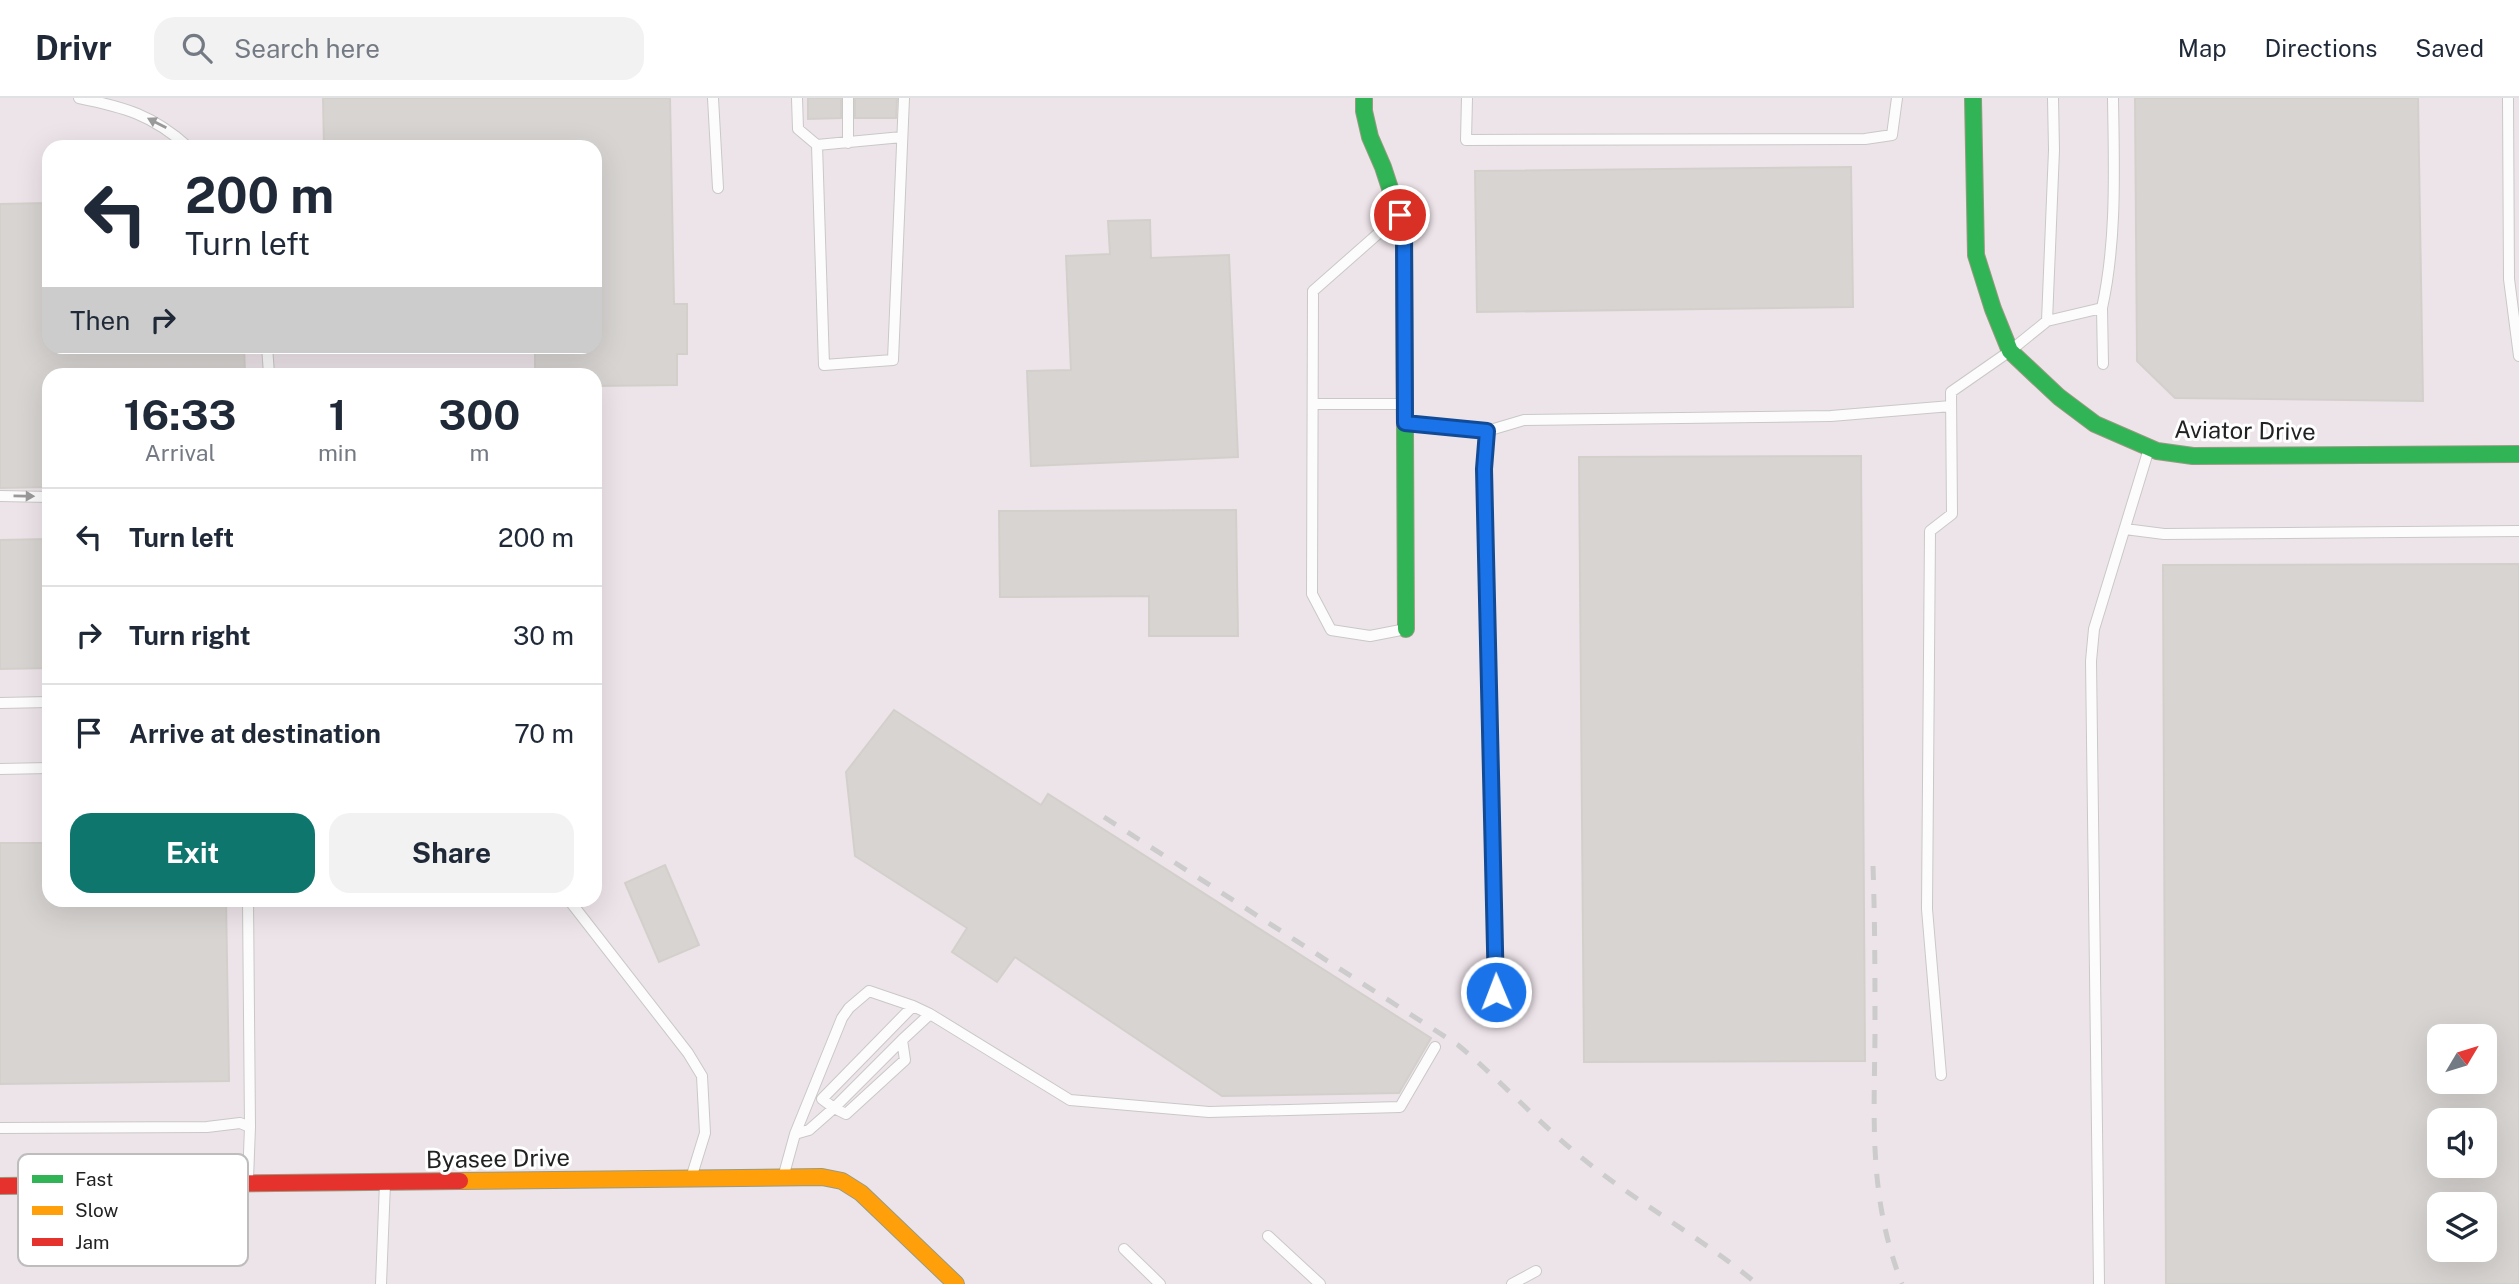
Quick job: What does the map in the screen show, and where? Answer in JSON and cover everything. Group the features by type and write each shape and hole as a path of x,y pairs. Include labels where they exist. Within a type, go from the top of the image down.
{"street":[{"path":"1364,98 1370,136 1404,231 1406,629"},
{"name":"Aviator Drive","path":"1973,98 1976,255 1993,309 2010,351 2059,397 2095,424 2149,448 2193,456 2519,454"},
{"name":"Byasee Drive","path":"248,1184 822,1177 842,1181 861,1193 956,1284"},
{"name":"Byasee Drive","path":"0,1186 18,1186"}],"lane":[{"path":"79,98 122,107 169,129 181,140"},
{"path":"713,98 718,188"},
{"path":"797,98 798,129 817,145 902,137"},
{"path":"848,98 848,143"},
{"path":"817,145 824,365 893,360 904,98"},
{"path":"1467,98 1466,140 1865,139 1892,135 1897,98"},
{"path":"2047,321 2054,150 2053,98"},
{"path":"2103,364 2102,308 2108,282 2115,172 2113,98"},
{"path":"2508,98 2509,279 2519,356"},
{"path":"1400,215 1313,291 1312,594 1331,630 1370,636 1406,629"},
{"path":"1941,1075 1927,909 1928,659 1930,531 1952,514 1951,392 2010,351 2047,321 2102,308"},
{"path":"1313,404 1405,404"},
{"path":"1405,423 1487,431 1524,420 1831,416 1951,406"},
{"path":"1487,431 1484,469 1496,992"},
{"path":"2099,1284 2091,661 2094,629 2149,448"},
{"path":"0,496 42,496"},
{"path":"2125,529 2164,534 2519,531"},
{"path":"0,703 42,702"},
{"path":"0,769 42,768"},
{"path":"248,907 251,1139 248,1184"},
{"path":"574,907 688,1053 702,1076 705,1133 691,1179"},
{"path":"783,1177 795,1134 842,1018 869,990 930,1014 1070,1100 1209,1112 1399,1107 1435,1047"},
{"path":"902,1040 905,1060 845,1114 822,1099 913,1006"},
{"path":"795,1134 809,1130 834,1108 930,1014"},
{"path":"0,1128 206,1127 240,1124 250,1127"},
{"path":"381,1284 385,1183"},
{"path":"1268,1236 1320,1284"},
{"path":"1124,1249 1160,1284"},
{"path":"1512,1284 1536,1270"}],"shaded area":[{"path":"0,98 2519,98 2519,1284 0,1284"}],"building":[{"path":"323,98 670,98 674,304 687,304 687,354 677,354 677,385 602,386 602,368 535,368 535,354 602,354 602,140 324,140"},
{"path":"808,98 841,98 841,118 808,119"},
{"path":"855,98 897,98 896,118 855,118"},
{"path":"2135,98 2418,98 2423,401 2175,398 2137,361"},
{"path":"1851,167 1853,307 1477,312 1475,171"},
{"path":"42,203 42,354 244,354 245,368 42,368 42,487 0,488 0,204"},
{"path":"1150,220 1151,258 1229,255 1238,457 1031,466 1027,371 1071,370 1066,256 1110,254 1108,221"},
{"path":"1861,456 1865,1061 1584,1062 1579,457"},
{"path":"1236,510 1238,636 1149,636 1149,596 1000,597 999,511"},
{"path":"42,539 42,668 0,669 0,540"},
{"path":"2519,564 2519,1284 2166,1284 2163,565"},
{"path":"894,710 1041,805 1048,794 1431,1038 1399,1093 1222,1096 1015,957 997,982 952,952 967,928 855,856 846,772"},
{"path":"0,843 42,843 42,907 226,907 229,1081 0,1084"},
{"path":"665,865 699,945 659,962 625,883"}],"railway":[{"path":"1104,817 1458,1045 1561,1140 1598,1170 1757,1284"},
{"path":"1873,866 1876,1162 1884,1222 1902,1284"}],"traffic: fast":[{"path":"1364,98 1370,137 1404,231 1406,629"},
{"path":"1973,98 1976,255 1993,309 2010,351 2059,397 2095,424 2157,451 2193,456 2519,454"}],"traffic: slow":[{"path":"460,1181 822,1177 842,1181 861,1193 956,1284"}],"traffic: jam":[{"path":"248,1183 460,1181"},
{"path":"0,1186 18,1186"}],"route":[{"path":"1400,215 1404,231 1405,423 1487,431 1484,469 1496,992"}]}
